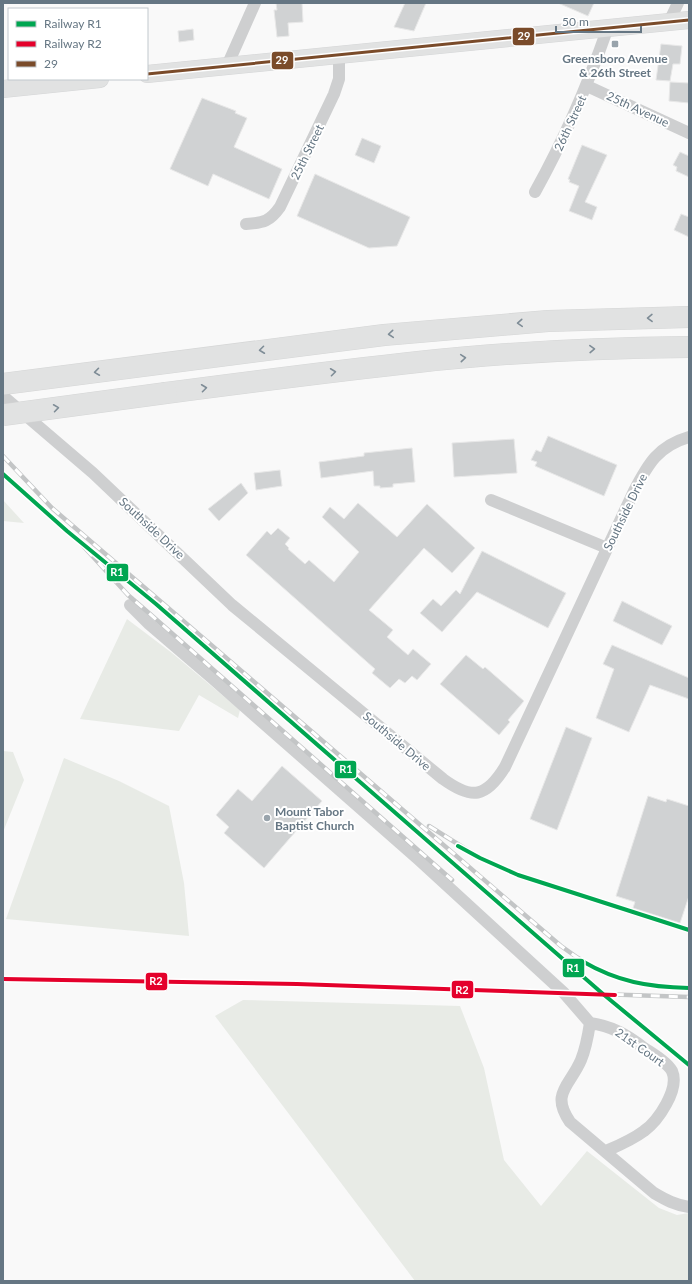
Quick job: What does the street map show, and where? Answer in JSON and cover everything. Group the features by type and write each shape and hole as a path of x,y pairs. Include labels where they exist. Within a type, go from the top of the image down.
{"highway":[{"path":"3,384 384,335 481,326 585,320 689,317"},
{"path":"3,415 358,368 556,351 689,347"}],"main road":[{"path":"148,74 608,30 689,20"},
{"path":"3,89 90,80"}],"street":[{"path":"228,66 255,3"},
{"path":"669,22 678,3"},
{"name":"26th Street","path":"535,192 562,144 587,86 608,30"},
{"name":"25th Street","path":"246,224 260,224 272,218 280,207 334,94 339,79 339,56"},
{"name":"25th Avenue","path":"587,86 689,133"},
{"name":"Southside Drive","path":"3,396 93,473 232,605 443,779 463,792 476,794 488,788 504,767 647,466 656,455 667,446 689,437"},
{"path":"491,500 607,548"},
{"path":"130,605 149,624 430,870 564,993 590,1023 586,1047 575,1072 564,1088 561,1101 562,1110 570,1122 666,1200 678,1206 689,1207"},
{"name":"21st Court","path":"590,1023 604,1025 617,1030 662,1061 672,1071 675,1085 663,1109 645,1130 627,1142 606,1150"}],"shaded area":[{"path":"3,500 24,523 3,521"},
{"path":"127,619 172,653 240,710 238,718 199,695 179,731 80,719"},
{"path":"3,751 13,752 24,780 3,832"},
{"path":"64,758 119,781 169,806 184,883 189,936 6,919"},
{"path":"243,1000 460,1006 484,1068 504,1160 541,1206 587,1151 659,1208 677,1215 689,1213 689,1281 415,1281 215,1016"}],"building":[{"path":"276,3 302,3 303,22 288,23 289,36 277,37 274,10 277,10"},
{"path":"405,3 426,3 414,31 394,27"},
{"path":"558,3 594,3 588,16"},
{"path":"193,29 194,40 179,42 178,31"},
{"path":"661,44 682,46 680,64 673,64 670,81 656,80"},
{"path":"670,82 689,83 689,103 669,101"},
{"path":"202,98 236,111 235,113 247,118 234,147 282,169 269,199 213,174 208,186 170,169"},
{"path":"362,138 381,146 374,163 355,155"},
{"path":"582,145 607,155 585,202 597,207 592,220 569,211 579,186 569,182 570,180 568,179"},
{"path":"680,152 689,156 689,177 676,171 677,167 673,165"},
{"path":"315,174 410,217 397,246 369,248 297,216"},
{"path":"681,214 689,217 689,237 674,230"},
{"path":"548,436 617,465 604,496 535,466 537,462 531,460 536,450 541,452"},
{"path":"514,439 517,473 454,477 452,443"},
{"path":"412,448 415,482 393,484 393,487 380,488 380,486 374,486 373,471 321,478 319,462 364,456 364,453"},
{"path":"280,470 282,486 256,490 254,473"},
{"path":"241,483 248,493 219,521 208,509"},
{"path":"358,503 397,537 427,504 475,548 452,573 424,548 369,610 393,630 387,637 408,655 413,649 431,664 417,680 412,676 405,683 399,679 390,688 372,673 375,669 246,555 267,531 271,535 278,528 290,538 285,544 289,548 288,549 305,564 309,560 334,582 359,552 322,517 330,507 344,519"},
{"path":"482,551 566,593 548,628 477,592 442,632 420,613 433,599 441,606 456,590 460,594"},
{"path":"622,601 672,626 662,645 613,621"},
{"path":"612,645 689,678 689,699 650,685 629,732 596,718 614,669 603,664"},
{"path":"466,655 483,669 485,667 524,701 508,720 510,722 499,735 440,684"},
{"path":"566,727 592,738 557,830 530,819"},
{"path":"282,766 322,801 264,868 224,833 229,827 216,815 238,789 252,801"},
{"path":"648,796 666,802 667,799 689,806 689,896 680,923 633,908 635,902 616,896"}],"railway":[{"path":"3,456 52,508 561,946 591,966 621,979 653,986 689,988"},
{"path":"74,536 128,595 452,880"},
{"path":"429,826 480,858 518,875 689,930"},
{"path":"3,979 297,984 689,997"}],"rail line":[{"name":"R1","path":"3,474 67,531 156,604 603,994 689,1065"},
{"name":"R1","path":"458,846 480,858 518,875 689,930"},
{"name":"R1","path":"582,961 621,979 647,985 689,988"},
{"name":"R2","path":"3,979 297,984 615,995"}],"transit line":[{"name":"29","path":"148,74 689,20"}],"place":[{"name":"Greensboro Avenue & 26th Street","path":"615,44"},
{"name":"Mount Tabor Baptist Church","path":"267,818"}]}
